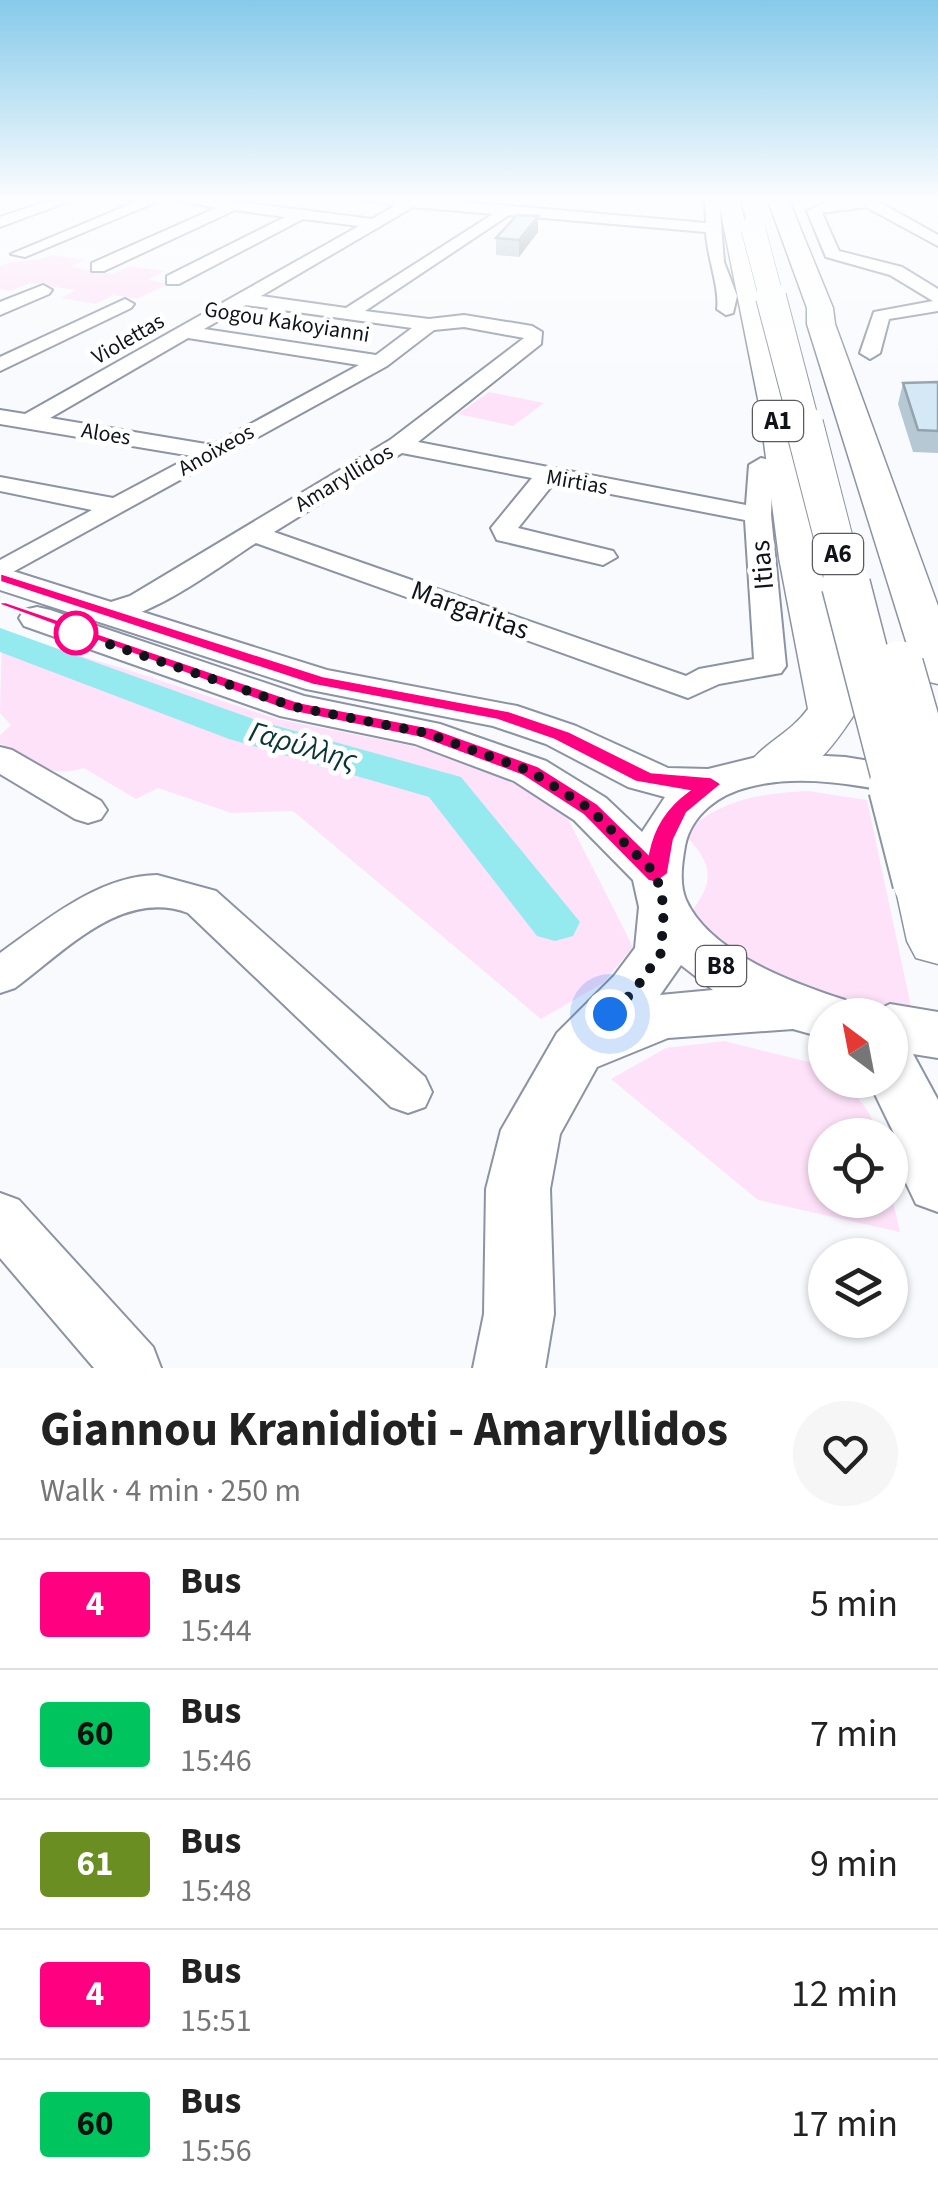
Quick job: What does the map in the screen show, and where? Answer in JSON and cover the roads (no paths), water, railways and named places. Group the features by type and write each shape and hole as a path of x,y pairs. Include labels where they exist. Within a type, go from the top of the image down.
{"highway":[{"path":"736,298 742,262"},
{"path":"736,298 742,262"},
{"name":"A6","path":"764,262 938,941"},
{"name":"A6","path":"767,262 938,799"},
{"path":"786,262 820,308 821,324 938,670"},
{"path":"786,262 820,308"},
{"name":"A1","path":"736,298 775,404 799,558 833,710 812,740 772,768"}],"main road":[{"path":"0,575 320,681 502,715 561,736 644,777 668,783 711,784 772,768 870,774 938,785"},
{"name":"B8","path":"0,605 295,707 426,733 530,771 590,809 660,891 693,946 742,982 808,1012"},
{"path":"509,1368 520,1314 518,1189 531,1130 577,1050 634,991 661,953 662,840 678,808 711,784"},
{"path":"577,1050 664,1016 808,1012"},
{"path":"908,1030 938,1034"},
{"path":"906,1098 931,1147 938,1184"}],"street":[{"path":"98,267 109,262"},
{"path":"173,280 208,262"},
{"name":"Violettas","path":"28,422 309,262"},
{"path":"350,314 386,284 426,262"},
{"path":"858,262 906,276 938,297"},
{"path":"906,276 938,274"},
{"path":"0,310 42,290"},
{"path":"243,299 429,325"},
{"path":"0,364 125,304"},
{"path":"870,353 881,316 938,306"},
{"name":"Amaryllidos","path":"125,614 398,445 534,340 532,332 464,321 429,325"},
{"name":"Anoixeos","path":"0,575 113,506 380,362 429,325"},
{"name":"Gogou Kakoyianni","path":"186,332 380,362"},
{"name":"Aloes","path":"0,417 212,452"},
{"name":"Mirtias","path":"398,445 758,515"},
{"name":"Itias","path":"688,688 710,676 770,666 758,515 761,465"},
{"path":"546,476 511,517 504,528 507,534 603,557"},
{"path":"0,484 113,506"},
{"name":"Margaritas","path":"253,533 688,688"},
{"path":"0,758 88,810"},
{"path":"0,976 109,902 142,891 170,891 202,902 408,1092"},
{"path":"0,1218 132,1368"}],"waterway":[{"name":"Γαρύλλης","path":"0,639 244,730 445,787 555,922"}]}
